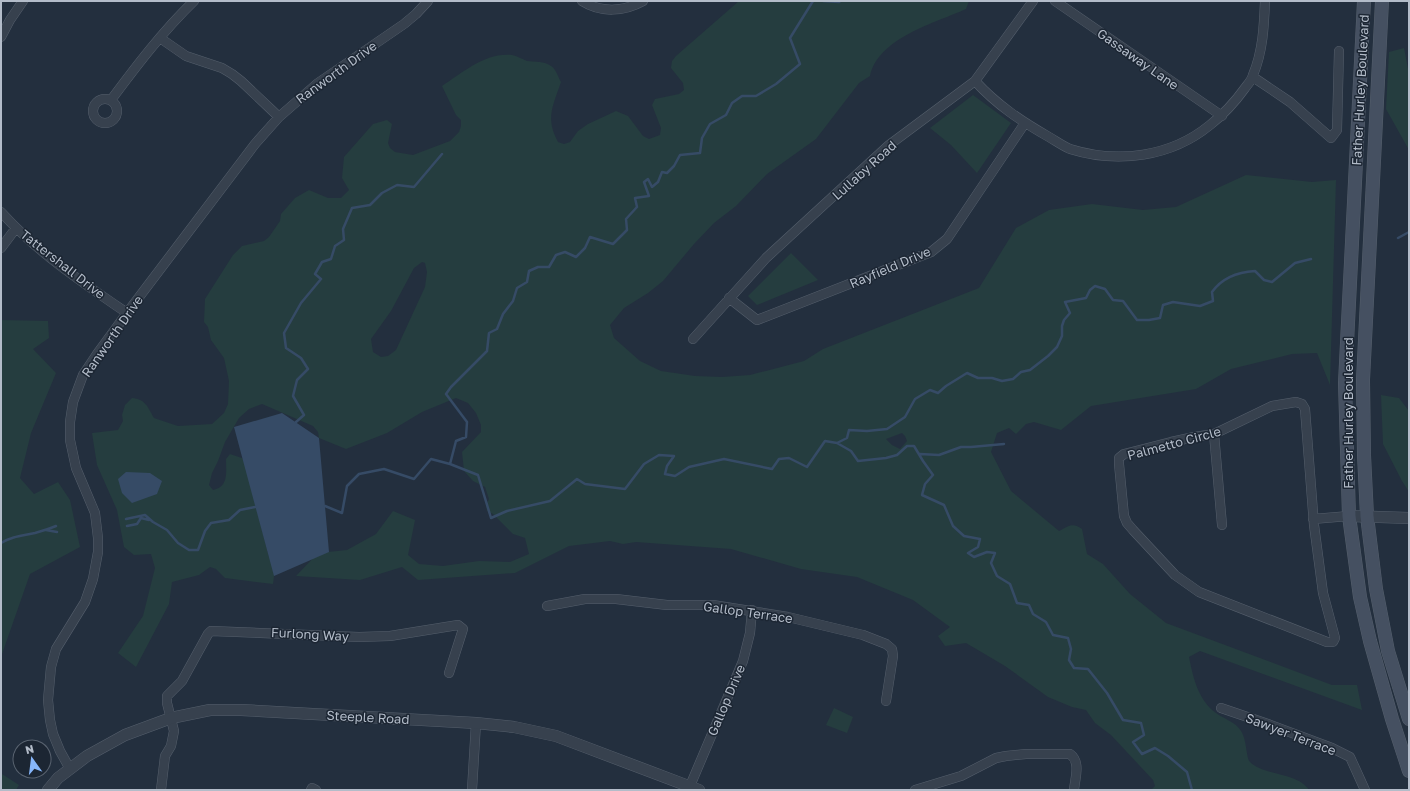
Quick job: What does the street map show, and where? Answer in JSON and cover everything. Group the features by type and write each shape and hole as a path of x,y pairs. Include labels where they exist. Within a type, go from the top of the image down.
{"main road":[{"name":"Father Hurley Boulevard","path":"1364,1 1346,383 1350,516 1360,597 1370,641 1392,719 1409,771"},
{"name":"Father Hurley Boulevard","path":"1382,1 1364,380 1364,455 1367,516 1376,589 1388,651 1409,719"}],"street":[{"path":"1,37 14,13 23,1"},
{"path":"111,100 160,38 194,1"},
{"name":"Ranworth Drive","path":"70,769 53,734 48,702 49,678 56,650 85,602 97,566 98,538 95,513 76,468 70,440 72,411 78,387 86,369 255,144 278,117 318,83 404,24 428,1"},
{"path":"582,1 596,8 610,10 629,7 643,1"},
{"name":"Lullaby Road","path":"693,339 766,258 889,145 975,81 1033,1"},
{"name":"Gassaway Lane","path":"1055,1 1222,116"},
{"path":"975,81 990,97 1025,123 1069,148 1095,155 1117,157 1141,156 1172,148 1198,135 1222,116 1253,77 1262,47 1265,1"},
{"path":"160,38 186,56 222,68 232,74 278,117"},
{"path":"1253,77 1290,102 1331,138 1337,130 1339,51"},
{"name":"Rayfield Drive","path":"730,298 757,320 931,252 947,239 1025,123"},
{"name":"Tattershall Drive","path":"1,212 16,228 72,274 127,313"},
{"path":"1,248 16,228"},
{"name":"Palmetto Circle","path":"1296,402 1302,404 1305,409 1313,519 1323,593 1335,638 1333,642 1327,642 1199,592 1175,575 1127,523 1124,516 1119,458 1124,454 1194,437 1214,434 1272,406 1296,402"},
{"path":"1214,434 1222,525"},
{"path":"1313,519 1350,516 1409,518"},
{"name":"Gallop Terrace","path":"547,606 585,599 616,599 668,605 713,605 752,610 788,617 863,635 886,644 892,649 893,656 886,701"},
{"name":"Gallop Drive","path":"694,788 743,661 750,633 752,610"},
{"name":"Furlong Way","path":"171,718 167,703 168,696 182,681 211,631 359,637 390,636 458,625 463,629 449,673"},
{"name":"Sawyer Terrace","path":"1221,708 1332,748 1350,757 1366,790"},
{"name":"Steeple Road","path":"48,790 58,778 87,756 125,735 171,718 210,710 241,710 476,723 514,727 556,736 694,788"},
{"path":"161,790 165,756 171,746 174,731 171,718"},
{"path":"472,790 476,723"},
{"path":"915,790 961,776 996,758 1026,754 1070,754 1075,758 1077,763 1074,790"},
{"path":"311,790 312,788 316,790"}],"green space":[{"path":"739,1 969,1 966,9 924,26 896,42 884,51 875,63 870,76 859,83 816,139 767,174 736,206 714,223 663,281 648,293 624,308 610,325 614,338 640,361 661,371 695,376 722,377 750,375 804,361 823,349 979,288 1016,228 1049,210 1092,204 1143,210 1176,207 1246,175 1312,182 1336,180 1330,385 1317,353 1292,354 1231,369 1196,389 1091,406 1061,430 1034,422 1026,424 1016,434 1009,428 997,433 991,452 1011,491 1059,531 1073,525 1082,529 1087,554 1103,564 1130,594 1166,623 1332,685 1357,685 1362,710 1200,651 1189,657 1197,688 1205,702 1216,713 1239,728 1243,735 1250,762 1263,770 1297,780 1304,784 1309,790 1151,790 1155,786 1153,780 1111,735 1095,723 1086,710 1072,707 1048,697 1005,666 966,643 945,646 938,636 950,627 913,600 857,577 801,569 731,549 636,542 623,544 610,541 569,546 515,573 418,580 402,567 360,580 296,576 318,553 347,550 376,534 393,511 415,520 408,555 419,564 443,566 479,561 510,562 529,554 525,538 513,534 493,514 487,511 486,505 489,499 485,487 473,481 464,471 462,452 481,432 481,425 476,413 468,403 456,398 422,412 387,433 346,449 319,438 318,432 313,426 262,404 249,409 239,418 225,442 212,473 209,485 213,490 222,486 226,478 226,459 230,454 242,458 245,463 269,557 275,569 273,584 225,578 216,569 210,567 199,575 172,582 169,604 136,667 118,653 143,616 155,568 151,554 134,555 124,547 117,510 97,465 92,433 118,430 123,421 122,415 125,405 132,398 143,402 148,407 154,418 178,426 212,424 224,413 228,404 229,381 224,358 211,340 208,327 204,322 205,299 233,255 242,246 264,241 269,237 280,221 281,214 295,198 309,190 328,198 341,198 349,190 342,178 344,157 373,124 387,120 392,124 388,143 390,148 395,152 413,155 450,141 459,132 461,120 456,115 442,86 475,64 493,57 512,55 527,61 546,63 553,67 561,82 553,105 551,119 552,126 558,142 564,144 570,142 578,131 588,124 616,111 628,116 643,136 649,139 660,135 661,128 652,105 655,99 679,94 684,90 683,83 671,68 672,61","holes":["422,262 425,263 427,272 425,287 396,350 388,356 381,357 373,352 371,339 391,311 414,268","902,433 907,441 900,449 892,445 886,439"]},
{"path":"1404,48 1409,74 1409,150 1386,109 1389,52"},
{"path":"973,95 1011,123 977,173 951,145 930,128"},
{"path":"791,253 818,280 757,305 748,296"},
{"path":"1,320 48,321 49,338 33,349 56,373 31,433 20,478 34,494 58,482 70,500 80,547 30,574 1,657"},
{"path":"1381,395 1399,398 1409,411 1409,492 1383,444"},
{"path":"834,708 853,717 847,733 826,725"},
{"path":"1,774 19,785 16,790 1,790"}],"water":[{"path":"282,413 319,438 329,552 274,576 234,427"},
{"path":"126,472 150,473 162,481 157,494 132,503 122,493 118,479"}],"waterway":[{"path":"450,464 456,441 466,437 467,422 446,394 451,387 487,351 489,333 497,329 503,314 513,301 517,288 527,282 529,271 538,267 549,267 556,255 565,252 576,257 585,248 590,237 613,244 627,230 626,219 637,207 635,198 649,196 644,182 648,179 652,187 658,182 662,172 667,173 674,166 680,155 700,153 702,138 710,124 726,115 732,103 742,96 756,96 776,84 800,64 790,38 813,1"},
{"path":"823,1 840,1"},
{"path":"296,422 304,415 293,396 297,380 308,369 301,358 286,348 284,333 301,303 321,279 315,274 322,262 331,259 335,246 344,240 343,229 352,208 370,205 382,193 397,185 414,187 442,154"},
{"path":"1398,238 1409,232"},
{"path":"325,506 342,513 347,486 359,474 384,469 414,479 431,459 450,464 478,475 491,518 507,511 550,501 577,479 585,484 625,489 644,464 659,455 674,456 667,466 665,474 675,476 689,467 724,459 772,469 779,459 789,458 807,467 825,441 837,443 847,438 849,430 867,431 887,429 905,417 915,399 930,390 938,393 946,386 967,373 978,378 992,378 1002,381 1013,379 1021,372 1030,370 1057,347 1062,336 1062,326 1064,320 1070,313 1065,302 1086,298 1090,290 1095,286 1105,289 1113,300 1123,301 1137,320 1149,320 1160,318 1163,305 1173,302 1200,306 1213,301 1212,292 1216,287 1226,279 1237,274 1255,271 1264,280 1272,282 1295,263 1311,259"},
{"path":"837,443 851,451 858,461 886,458 897,455 907,446 914,446 933,475 925,484 922,495 944,505 953,526 964,536 980,539 978,547 968,553 974,557 987,552 995,553 991,563 997,576 1010,584 1017,603 1029,605 1033,614 1046,622 1053,635 1068,638 1071,649 1069,660 1074,668 1088,669 1107,693 1123,720 1141,723 1144,735 1133,742 1142,754 1155,748 1168,756 1187,772 1192,790"},
{"path":"920,454 939,455 961,447 1004,444"},
{"path":"126,519 145,515 153,522 167,530 178,543 189,550 198,550 205,531 211,523 229,520 240,510 255,507"},
{"path":"127,526 137,524 141,518 149,520"},
{"path":"1,543 13,538 56,526"},
{"path":"46,530 57,532"}]}
